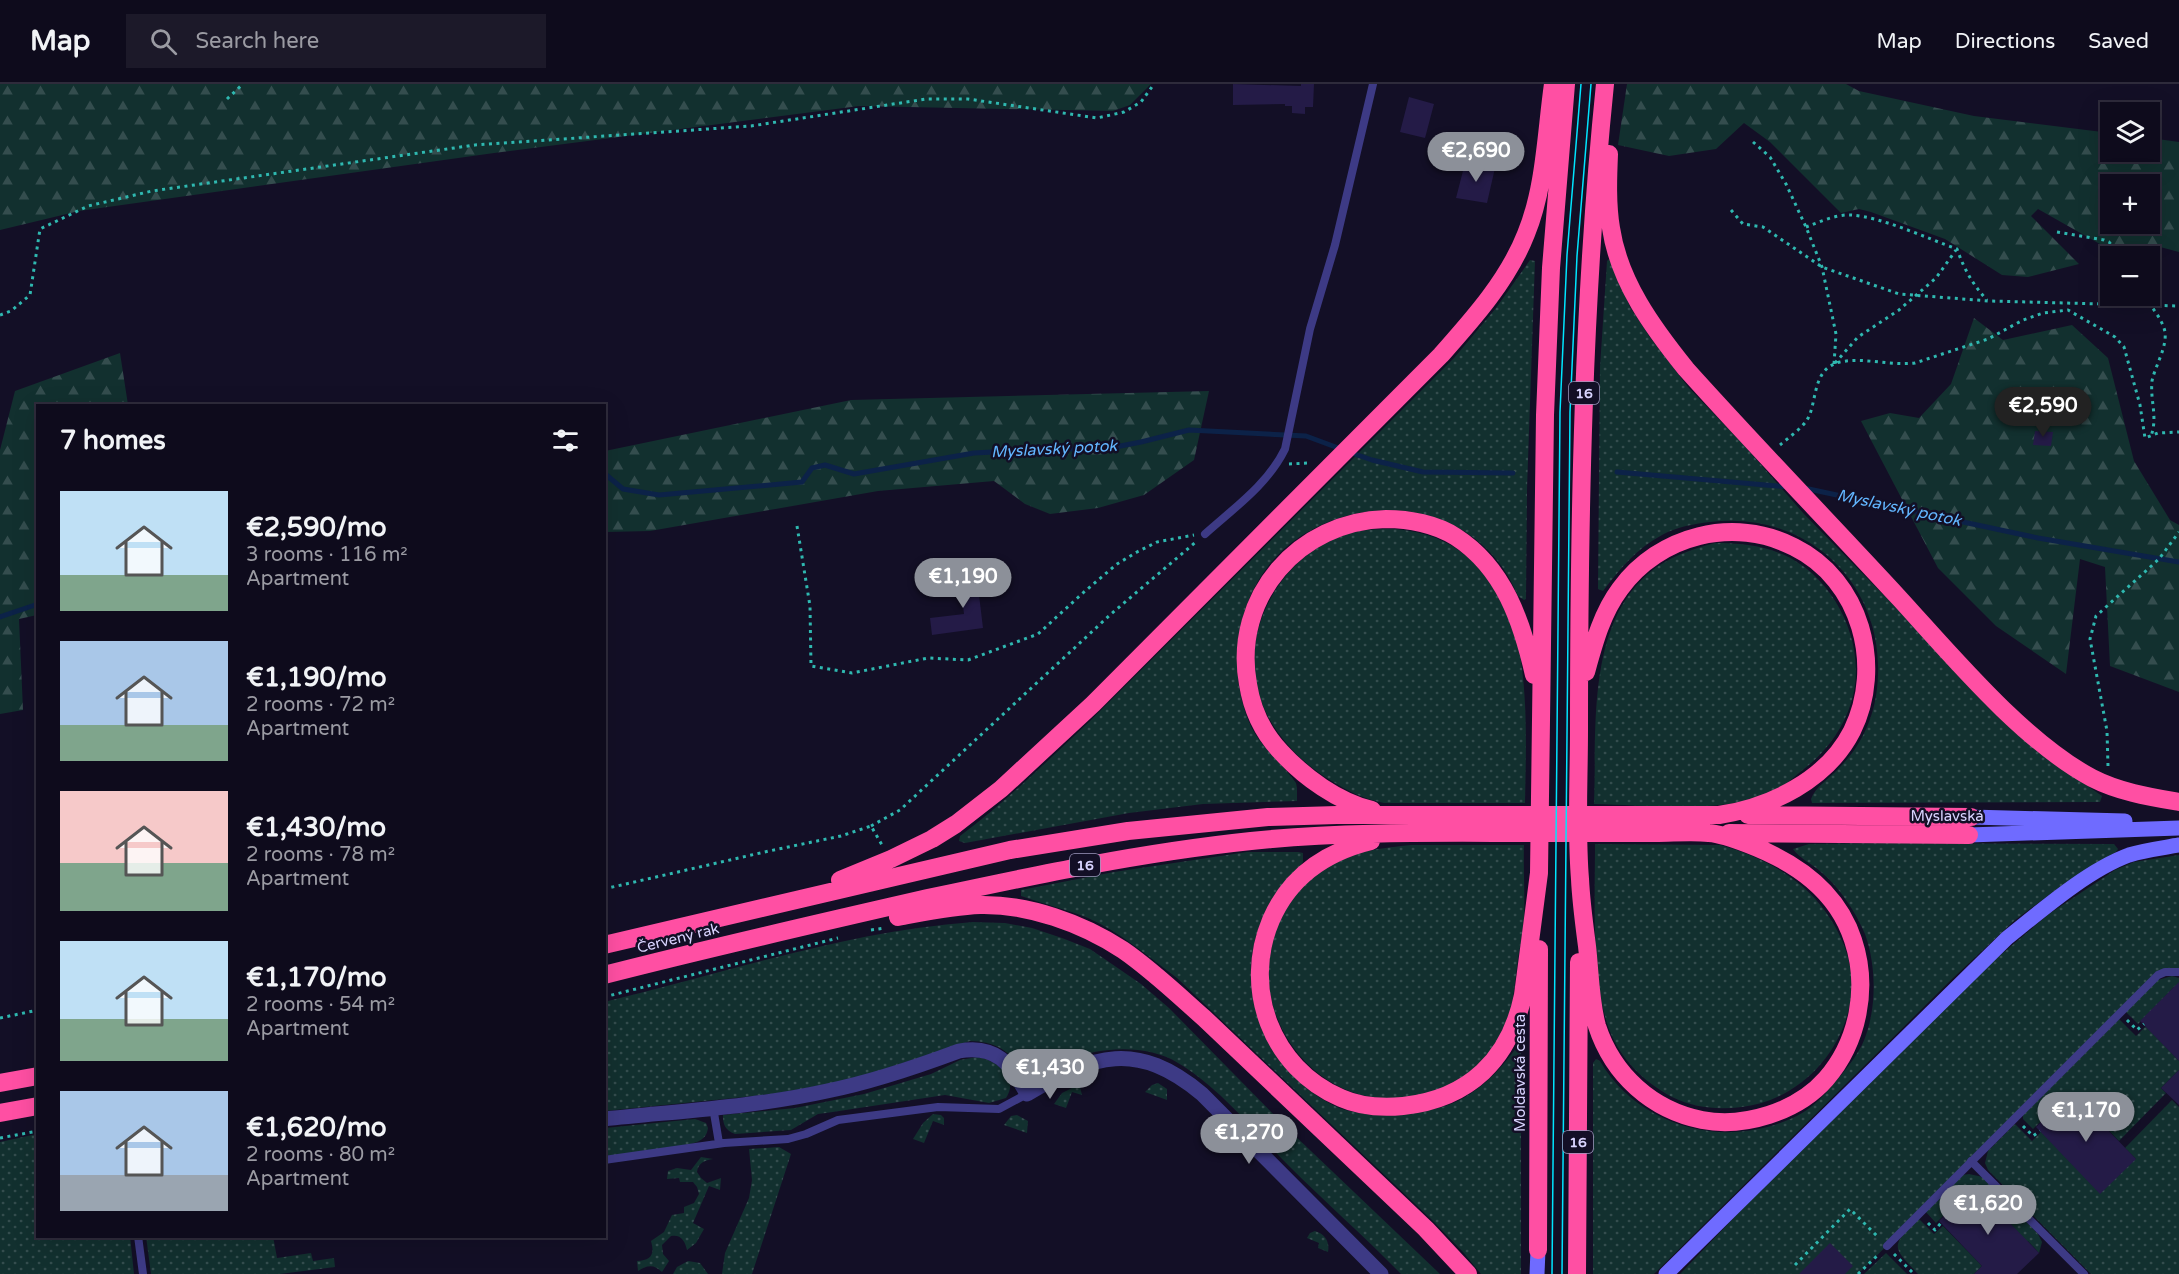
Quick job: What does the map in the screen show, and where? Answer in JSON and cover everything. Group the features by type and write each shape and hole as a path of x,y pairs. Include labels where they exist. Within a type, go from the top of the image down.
{"highway":[{"path":"751,909 827,884 891,859 956,824 1009,782 1093,704 1370,427 1464,329 1515,258 1526,235 1536,201 1553,84"},
{"name":"16","path":"1539,873 1546,393 1551,268 1566,84"},
{"name":"16","path":"1577,1274 1579,703 1584,402 1590,263 1605,84"},
{"path":"1613,84 1609,214 1614,244 1626,278 1650,322 1666,344 1706,391 2002,707 2065,760 2092,778 2139,795 2179,802"},
{"path":"1416,824 1366,808 1324,787 1287,759 1264,732 1255,716 1245,670 1248,629 1263,593 1273,576 1286,561 1300,548 1333,529 1376,519 1416,521 1454,535 1469,546 1486,564 1515,609 1527,647 1540,704"},
{"path":"1579,703 1597,634 1606,611 1628,578 1654,555 1695,537 1725,532 1767,537 1796,547 1810,557 1847,597 1857,616 1864,638 1866,678 1864,697 1857,719 1847,741 1833,759 1800,785 1760,806 1717,824"},
{"name":"16","path":"751,909 1010,850 1128,831 1268,817 1416,824 1717,824"},
{"path":"1416,824 1352,846 1321,860 1296,883 1284,898 1266,933 1261,952 1259,983 1261,999 1271,1029 1286,1054 1304,1074 1322,1088 1342,1098 1376,1107 1399,1107 1430,1101 1461,1089 1495,1059 1510,1037 1520,1011 1539,873"},
{"name":"16","path":"759,936 1063,868 1154,853 1416,824"},
{"path":"1579,873 1594,1011 1605,1045 1618,1068 1634,1086 1656,1102 1686,1116 1724,1122 1770,1114 1789,1106 1817,1088 1845,1051 1858,1010 1861,984 1857,955 1841,914 1822,889 1802,871 1717,824"},
{"name":"Myslavská","path":"1717,824 1970,826"},
{"name":"Moldavská cesta","path":"1538,1250 1539,873"},
{"path":"759,936 853,926 930,911 982,905 1031,911 1090,932 1124,951 1177,994 1402,1206 1468,1274"},
{"name":"Červený rak","path":"606,945 751,909"},
{"name":"Červený rak","path":"606,974 759,936"},
{"path":"0,1083 36,1076"},
{"path":"0,1113 36,1106"}],"street":[{"name":"Myslavská","path":"1970,826 2179,822"},
{"name":"Myslavská","path":"1970,826 2179,828"},
{"path":"1666,1274 2007,938 2062,896 2115,862 2148,850 2179,845"},
{"path":"606,1119 826,1092 896,1074 969,1049 978,1049 998,1055 1014,1073 1027,1094 1055,1077 1082,1066 1111,1058 1137,1059 1169,1070 1192,1085 1381,1274"},
{"name":"Moldavská cesta","path":"1537,1274 1538,1250"}],"lane":[{"path":"1205,534 1261,484 1278,464 1285,449 1311,329 1338,233 1373,84"},
{"path":"1887,1246 2158,975 2165,972 2179,972"},
{"path":"606,1160 719,1143 788,1139 838,1120 938,1107 999,1109 1027,1094"},
{"path":"713,1107 719,1143"},
{"path":"1971,1161 2084,1274"},
{"path":"138,1238 143,1274"}],"path":[{"path":"227,99 243,84"},
{"path":"0,315 11,311 30,295 40,229 88,206 152,191 474,146 751,126 926,99 968,99 1097,118 1124,112 1141,102 1154,84"},
{"path":"1753,142 1770,157 1806,227 1822,267 1836,334 1834,364"},
{"path":"1731,210 1743,224 1763,227 1822,267 1899,294 1989,301 2100,304"},
{"path":"1806,227 1839,216 1850,215 1876,220 1957,249"},
{"path":"2057,232 2104,240 2112,246"},
{"path":"1772,461 1807,419 1815,389 1823,374 1858,337 1899,310 1936,278 1957,249"},
{"path":"1957,249 1964,268 1976,289 1989,301"},
{"path":"1834,364 1841,362 1915,363 1988,339 2023,320 2043,313 2068,310 2077,304"},
{"path":"2160,305 2179,306"},
{"path":"2150,306 2164,327 2165,334 2152,384 2152,405 2156,419 2151,436"},
{"path":"2068,310 2115,337 2124,347 2140,405 2145,438 2158,433 2179,432"},
{"path":"796,526 810,606 811,666 852,673 928,658 968,660 1020,642 1038,634 1117,564 1137,552 1174,537 1205,534"},
{"path":"2108,785 2107,730 2090,639 2096,616 2159,559 2179,532"},
{"path":"606,889 841,836 871,826 900,810 1111,614 1205,534"},
{"path":"871,826 891,859"},
{"path":"861,932 892,927"},
{"path":"606,996 845,936"},
{"path":"0,1018 36,1010"},
{"path":"2120,1013 2137,1030 2144,1024"},
{"path":"2016,1118 2033,1136 2040,1131"},
{"path":"0,1138 36,1131"},
{"path":"1795,1265 1850,1209 1914,1274"},
{"path":"1919,1214 1935,1230 1941,1224"},
{"path":"1858,1274 1887,1246"}],"green space":[{"path":"0,84 1151,84 1130,105 1113,111 859,106 494,153 79,211 0,230"},
{"path":"1627,84 1846,84 1859,91 1974,116 2100,132 2100,162 2160,162 2160,139 2179,142 2179,252 2149,244 2103,246 2038,209 2031,216 2079,264 2028,277 2002,275 1945,239 1859,209 1841,213 1770,142 1744,123 1716,149 1669,156 1618,145"},
{"path":"1610,258 1630,307 1688,387 1741,442 1804,514 2036,750 2102,796 2100,802 1812,803 1811,799 1816,791 1855,749 1872,714 1878,675 1876,641 1867,609 1851,582 1830,558 1805,540 1776,527 1744,521 1710,522 1673,530 1636,553 1603,591 1598,589 1600,367 1607,261"},
{"path":"1530,260 1535,261 1527,489 1526,599 1518,596 1502,566 1480,543 1454,525 1425,515 1394,510 1362,512 1331,521 1301,536 1280,553 1263,573 1251,595 1242,620 1238,645 1241,697 1249,722 1264,746 1296,783 1297,801 1203,804 1129,813 965,843 959,841 960,836 1010,795 1089,722 1454,358 1496,308"},
{"path":"1974,318 2003,340 2072,325 2108,358 2134,461 2170,520 2179,525 2179,692 2110,666 2105,567 2080,559 2066,674 1996,626 1938,568 1861,421 1890,413 1919,418 1951,384"},
{"path":"120,353 128,404 36,404 36,615 19,619 23,710 0,714 0,450 15,391"},
{"path":"1209,391 1194,460 1144,495 1098,508 1050,514 1025,504 994,481 878,491 650,531 606,532 606,451 851,400"},
{"path":"1374,529 1417,532 1452,546 1478,568 1490,582 1499,599 1517,640 1522,667 1526,725 1525,803 1384,803 1362,797 1337,784 1297,755 1279,734 1265,711 1255,672 1255,646 1261,621 1271,597 1286,575 1305,557 1327,543 1351,533"},
{"path":"1715,543 1749,545 1782,554 1801,565 1818,579 1832,596 1844,616 1855,659 1855,681 1851,703 1843,722 1833,739 1812,762 1779,789 1755,798 1710,806 1686,807 1594,804 1599,681 1614,621 1629,595 1649,573 1680,554"},
{"path":"1595,844 1720,845 1764,861 1804,887 1815,899 1831,919 1840,937 1850,967 1852,987 1849,1009 1832,1049 1802,1082 1784,1094 1764,1102 1742,1107 1706,1107 1672,1097 1634,1069 1620,1050 1609,1029 1599,987 1595,938"},
{"path":"1809,844 2114,844 2118,849 2065,883 2015,920 1953,978 1654,1274 1593,1274 1593,1063 1596,1059 1600,1061 1617,1085 1639,1104 1663,1118 1690,1128 1718,1132 1747,1131 1775,1125 1810,1108 1840,1076 1862,1045 1870,1019 1874,990 1869,947 1852,908 1828,878 1793,849"},
{"path":"1411,845 1524,845 1523,931 1508,1022 1489,1052 1469,1073 1446,1087 1436,1091 1384,1098 1340,1087 1304,1060 1280,1024 1268,982 1272,938 1293,897 1332,864 1360,853"},
{"path":"1247,852 1303,853 1303,862 1272,904 1258,930 1252,957 1251,983 1256,1009 1265,1034 1278,1057 1295,1078 1316,1095 1339,1108 1359,1113 1434,1109 1447,1106 1470,1094 1500,1068 1516,1048 1521,1049 1521,1274 1481,1274 1431,1219 1177,978 1145,953 1111,930 1088,918 1021,896 1021,890 1114,872"},
{"path":"2179,855 2179,972 2165,972 1858,1274 1680,1274 1772,1178 1978,974 2049,914 2115,870 2134,862"},
{"path":"973,922 1005,923 1032,928 1090,949 1141,984 1169,1008 1290,1131 1440,1274 1401,1274 1208,1084 1166,1057 1140,1050 1111,1050 1084,1055 1061,1063 1031,1081 1019,1064 1006,1052 991,1044 970,1041 851,1080 773,1094 606,1111 606,1002 787,954 879,934"},
{"path":"2172,976 2179,978 2179,990 2175,986 2138,1024 2125,1011 2158,980"},
{"path":"2119,1019 2136,1036 2146,1026 2179,1061 2179,1070 2161,1088 2166,1093 2119,1141 2071,1092 2033,1129 2023,1119 2023,1115"},
{"path":"977,1057 992,1062 1004,1071 1010,1083 1010,1090 1006,1098 989,1103 945,1095 818,1114 791,1130 735,1134 729,1131 724,1124 723,1115 795,1108 864,1094 931,1074 960,1060"},
{"path":"1158,1083 1167,1089 1167,1100 1145,1092"},
{"path":"1076,1086 1080,1087 1082,1095 1072,1092 1066,1108 1054,1104 1062,1093"},
{"path":"2172,1100 2179,1107 2179,1274 2091,1274 1988,1170 1985,1163 1988,1151 2015,1124 2032,1141 2041,1132 2136,1159 2125,1148"},
{"path":"933,1114 944,1118 944,1125 933,1121 924,1143 913,1139 923,1123"},
{"path":"1017,1115 1028,1121 1027,1133 1004,1125 1011,1116"},
{"path":"695,1119 706,1123 708,1128 702,1140 697,1142 664,1150 606,1156 606,1128"},
{"path":"36,1134 36,1238 130,1238 134,1274 0,1274 0,1142"},
{"path":"779,1147 791,1154 752,1274 722,1274 725,1253 749,1198 752,1180 749,1149"},
{"path":"701,1157 713,1159 700,1164 697,1172 701,1178 707,1183 721,1178 720,1190 709,1186 693,1223 704,1229 696,1243 687,1250 684,1241 677,1236 671,1236 662,1245 663,1254 669,1261 662,1272 650,1266 638,1271 637,1261 651,1256 651,1241 664,1232 672,1215 684,1213 684,1207 694,1203 699,1194 693,1182 680,1182 679,1178 667,1179 668,1171 677,1168 691,1170"},
{"path":"1963,1175 1983,1177 2038,1234 2042,1242 2039,1253 2028,1241 2025,1243 2016,1230 1974,1186 1936,1223 1925,1211"},
{"path":"1918,1218 1934,1234 1943,1226 1982,1266 1974,1274 1918,1274 1903,1257 1898,1246 1903,1235"},
{"path":"1315,1231 1326,1239 1328,1252 1318,1248 1319,1243 1307,1238"},
{"path":"146,1238 273,1238 277,1258 311,1253 313,1261 334,1258 335,1267 280,1274 151,1274"},
{"path":"1886,1253 1907,1274 1864,1274"},
{"path":"688,1261 700,1263 708,1274 673,1274 677,1267"}],"building":[{"path":"1233,84 1301,86 1301,84 1314,84 1313,107 1305,107 1305,114 1292,113 1292,106 1285,106 1285,104 1233,105"},
{"path":"1409,97 1434,104 1425,138 1400,132"},
{"path":"1465,163 1495,168 1487,203 1456,198"},
{"path":"2035,431 2053,432 2051,446 2033,445"},
{"path":"976,570 983,628 932,635 930,618 964,614 959,572"},
{"path":"2179,982 2179,1061 2140,1021"},
{"path":"2179,1070 2179,1105 2161,1088"},
{"path":"2071,1092 2136,1159 2100,1194 2036,1127"},
{"path":"1974,1186 2039,1253 2017,1274 1974,1274 1982,1266 1939,1221"},
{"path":"1830,1243 1853,1266 1845,1274 1799,1274"}],"waterway":[{"name":"Myslavský potok","path":"606,475 623,489 659,495 802,482 812,468 825,465 854,474 974,453 1105,449 1189,430 1306,436 1341,449"},
{"name":"Myslavský potok","path":"1349,452 1423,472 1513,473"},
{"name":"Myslavský potok","path":"1617,472 1789,487"},
{"name":"Myslavský potok","path":"1804,488 2038,538 2179,562"},
{"name":"Myslavský potok","path":"0,617 36,605"}],"tram line":[{"path":"1552,1274 1560,412 1567,255 1581,84"},
{"path":"1562,1274 1570,412 1577,256 1591,84"}]}
